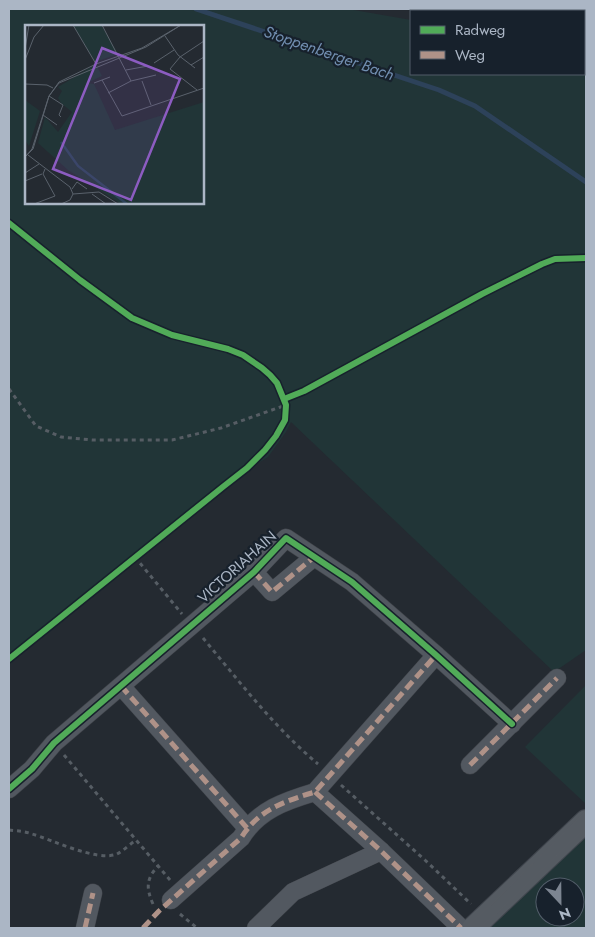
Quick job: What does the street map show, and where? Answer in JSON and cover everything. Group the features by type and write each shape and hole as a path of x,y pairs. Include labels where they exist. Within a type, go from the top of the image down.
{"main road":[{"path":"479,923 586,821"}],"street":[{"name":"VICTORIAHAIN","path":"9,789 32,769 54,743 254,572 286,538 352,582 512,724"},
{"name":"VICTORIAHAIN","path":"254,572 272,592 314,556"},
{"path":"176,901 241,838 247,828 263,813 296,798 315,792 436,655"},
{"path":"470,766 557,678"},
{"path":"121,686 247,828"},
{"path":"315,792 461,928"},
{"path":"256,928 293,892 380,852"},
{"path":"85,928 93,893"}],"path":[{"path":"9,389 36,426 61,438 92,440 172,440 220,428 286,405"},
{"path":"135,557 282,731 305,754 426,861 479,923"},
{"path":"54,743 158,866 176,901 197,928"},
{"path":"9,830 30,833 96,856 117,854 136,840"},
{"path":"154,905 149,895 148,883 151,874 158,866"}],"green space":[{"path":"9,9 348,9 410,20 410,75 585,75 586,63 586,650 554,672 291,422 268,457 223,485 133,561 9,660"},
{"path":"586,685 586,804 525,747"},
{"path":"586,836 586,928 487,928 535,883 535,927 585,927 585,877 542,877"}],"waterway":[{"name":"Stoppenberger Bach","path":"196,9 439,90 475,106 586,182"}],"tram line":[{"path":"465,928 491,905 586,811"},
{"path":"479,928 586,827"}],"marked path":[{"path":"254,572 272,592 314,557"},
{"path":"143,928 159,911 241,838 256,820 283,803 315,792 436,655"},
{"path":"470,765 557,678"},
{"path":"121,686 247,828"},
{"path":"315,792 381,851 461,928"},
{"path":"85,928 93,893"}],"cycle path":[{"path":"9,223 80,280 132,318 172,335 228,349 243,355 262,368 277,383 286,405 285,420 276,436 247,468 9,659"},
{"path":"284,399 304,391 482,294 542,264 555,259 586,258"},
{"path":"9,789 32,769 54,743 254,572 286,538 352,582 512,724"}]}
